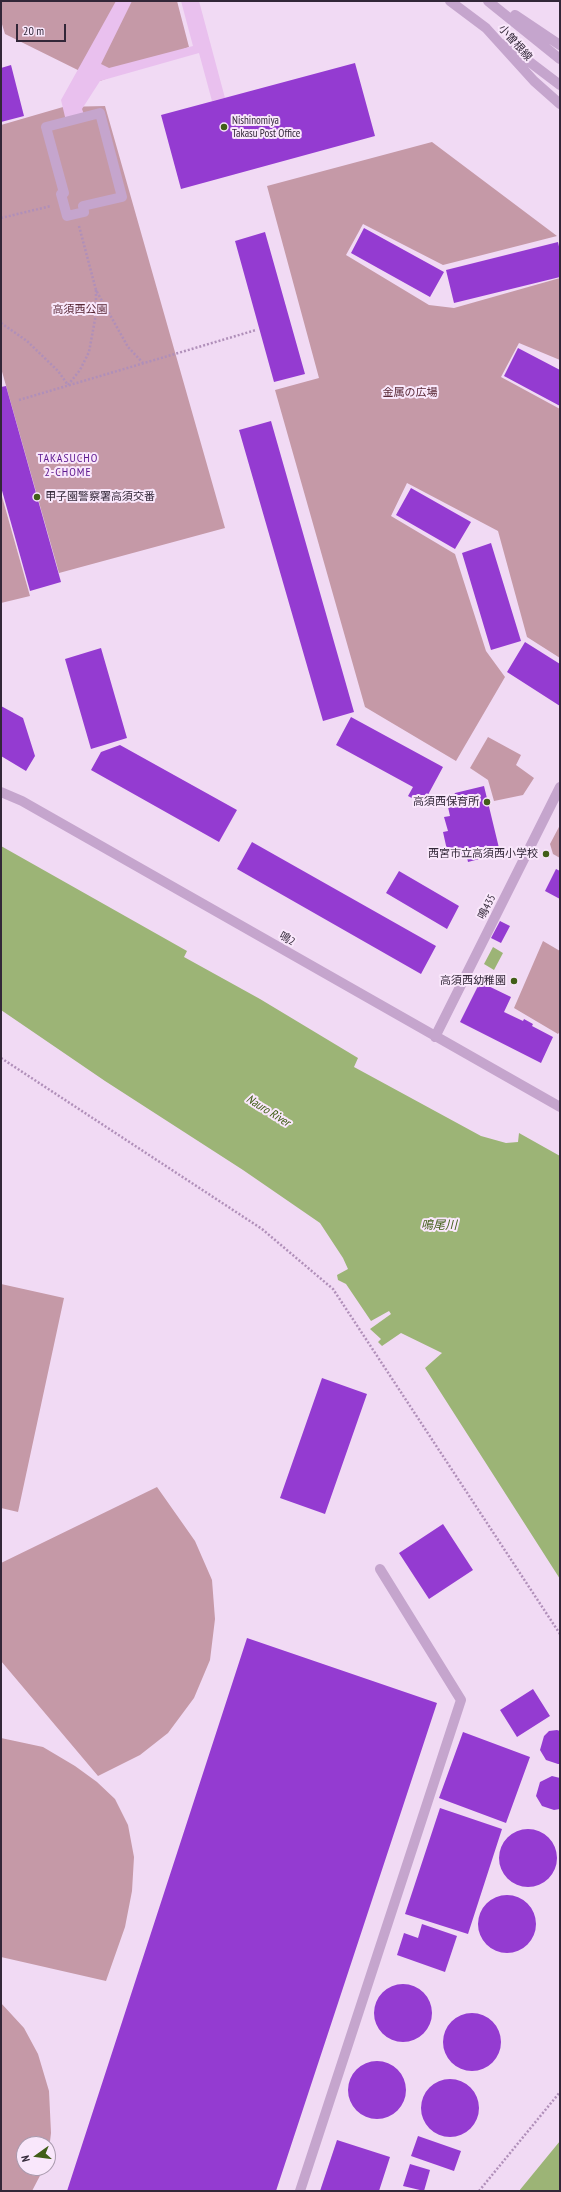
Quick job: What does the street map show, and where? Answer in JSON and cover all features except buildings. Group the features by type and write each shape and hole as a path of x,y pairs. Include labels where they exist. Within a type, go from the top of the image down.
{"street":[{"name":"小曽根線","path":"450,1 486,28 534,81 560,104"},
{"path":"488,1 560,59"},
{"name":"小曽根線","path":"493,1 560,45"},
{"path":"486,28 560,85"},
{"path":"100,113 122,196 83,206 84,212 67,216 63,203 61,194 64,193 46,127 100,113"},
{"name":"鳴435","path":"434,1037 560,787"},
{"name":"鳴2","path":"1,792 22,801 434,1037 560,1107"},
{"path":"300,2191 461,1700 380,1569"}],"path":[{"path":"1,218 63,203"},
{"path":"76,214 96,290 128,347 143,362"},
{"path":"68,385 80,370 89,352 96,314 96,290"},
{"path":"1,323 27,341 58,371 68,385"},
{"path":"19,400 143,362 256,330"},
{"path":"1,1058 262,1229 332,1289 560,1634"},
{"path":"479,2191 560,2092"}],"green space":[{"path":"1,1 177,1 189,47 100,81 5,34 1,21"},
{"name":"高須西公園","path":"105,106 225,528 59,573 1,368 1,125 63,107"},
{"name":"金属の広場","path":"432,142 557,236 443,265 363,224 346,255 429,305 454,308 560,278 560,360 519,343 501,377 560,409 560,658 527,637 498,531 407,483 391,516 455,554 486,651 505,677 456,761 365,707 275,390 319,378 267,186"},
{"path":"1,493 30,596 1,603"},
{"path":"488,737 521,755 516,765 534,778 523,795 494,801 488,780 470,768"},
{"path":"560,825 560,858 553,854 550,844"},
{"path":"543,941 560,951 560,1031 558,1034 514,1008"},
{"path":"1,1284 64,1298 18,1512 1,1508"},
{"path":"157,1487 195,1541 212,1580 215,1619 210,1660 194,1698 168,1733 140,1755 98,1776 1,1661 1,1563"},
{"path":"1,1738 43,1747 75,1766 97,1782 115,1799 128,1825 134,1857 132,1891 125,1927 106,1981 1,1957"},
{"path":"1,2003 24,2028 38,2054 49,2091 51,2133 51,2136 16,2136 16,2176 40,2176 32,2191 1,2191"}],"shaded area":[{"path":"116,1 132,1 101,64 109,68 193,46 181,1 199,1 225,98 212,101 199,53 100,81 82,109 85,117 66,121 61,100"}],"water":[{"name":"鳴尾川","path":"1,846 187,951 184,957 260,999 358,1058 354,1067 481,1136 506,1143 518,1142 519,1133 560,1156 560,1579 425,1368 442,1353 401,1333 382,1346 378,1342 381,1339 370,1329 391,1314 389,1311 371,1321 346,1284 338,1280 337,1275 348,1269 343,1258 320,1223 243,1170 105,1081 1,1010"},
{"path":"493,947 503,953 494,970 484,964"},
{"path":"560,2141 560,2191 519,2191"}],"place":[{"name":"Nishinomiya Takasu Post Office","path":"224,127"},
{"name":"甲子園警察署高須交番","path":"37,497"},
{"name":"高須西保育所","path":"487,802"},
{"name":"西宮市立高須西小学校","path":"546,854"},
{"name":"高須西幼稚園","path":"514,981"}],"district":[{"name":"TAKASUCHO 2-CHOME","path":"68,466"}],"water label":[{"name":"Nauro River","path":"268,1111"}]}
